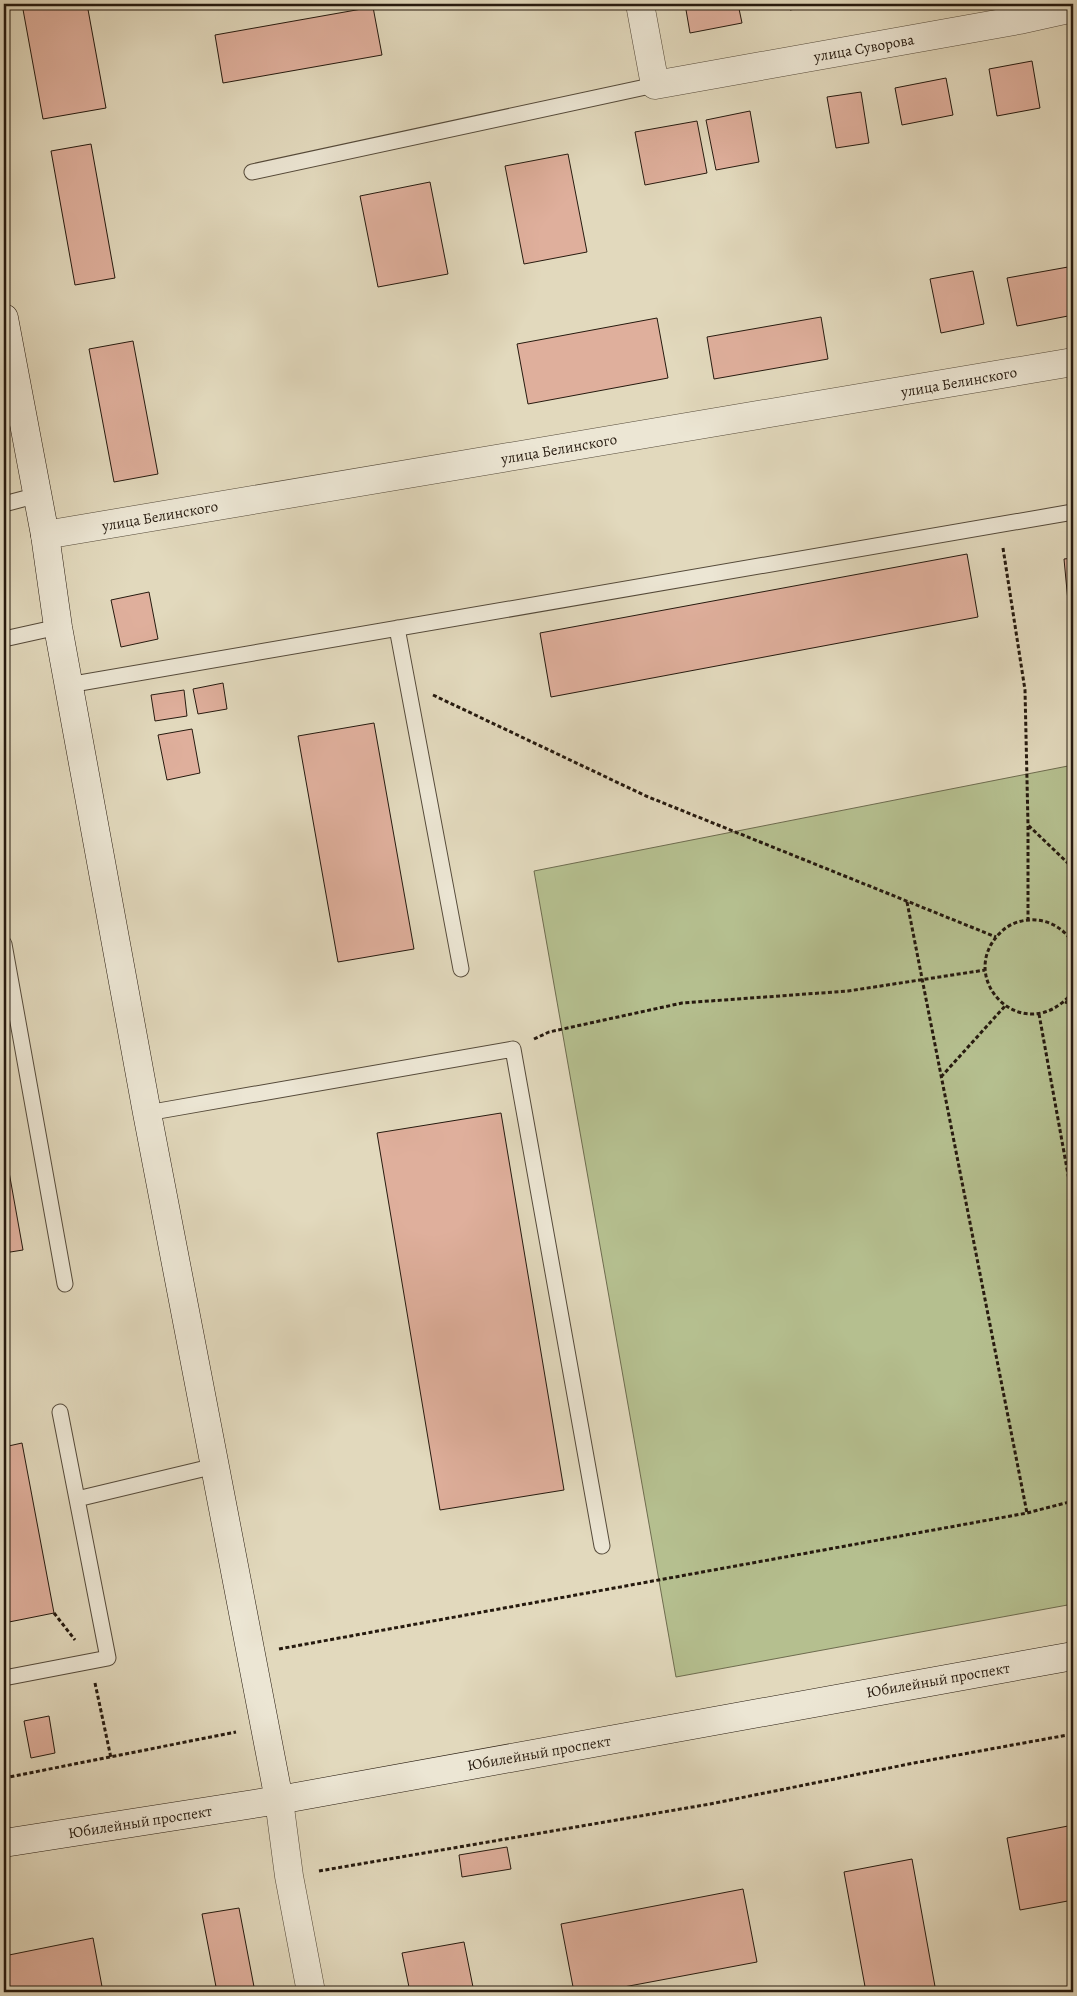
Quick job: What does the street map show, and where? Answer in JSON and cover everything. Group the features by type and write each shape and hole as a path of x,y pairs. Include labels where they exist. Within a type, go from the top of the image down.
{"main road":[{"path":"640,4 655,85"},
{"name":"улица Суворова","path":"655,85 1010,22 1073,8"},
{"path":"4,318 38,496 68,684 147,1113 264,1726 280,1800 289,1876 311,1992"},
{"name":"улица Белинского","path":"45,535 1073,362"},
{"name":"Юбилейный проспект","path":"4,1843 280,1800 1073,1656"}],"lane":[{"path":"252,172 655,85"},
{"path":"4,504 38,496"},
{"path":"68,684 1073,512"},
{"path":"4,638 58,627"},
{"path":"397,628 460,969"},
{"path":"4,944 65,1284"},
{"path":"147,1113 513,1049 602,1546"},
{"path":"4,1678 108,1658 60,1412"},
{"path":"77,1499 215,1466"}],"path":[{"path":"999,525 1025,690 1028,920"},
{"path":"408,683 646,796 996,937"},
{"path":"1028,825 1073,868"},
{"path":"907,902 1027,1513"},
{"path":"1073,944 1060,928 1044,921 1028,920 1005,928 996,937 986,958 988,984 995,996 1016,1012 1039,1014 1053,1010 1065,1002 1073,992"},
{"path":"513,1049 549,1032 682,1003 848,991 986,970"},
{"path":"1065,1002 1073,1004"},
{"path":"941,1077 1006,1006"},
{"path":"1039,1014 1073,1202"},
{"path":"251,1654 1027,1513 1073,1501"},
{"path":"4,1778 264,1726"},
{"path":"289,1876 710,1804 1073,1734"}],"green space":[{"path":"1073,765 1073,1604 676,1677 534,871"}],"building":[{"path":"22,4 87,4 106,108 43,119"},
{"path":"685,4 738,4 742,23 690,33"},
{"path":"789,4 823,4 790,10"},
{"path":"373,7 382,55 223,83 215,35"},
{"path":"1032,61 1040,108 997,116 989,69"},
{"path":"946,78 953,115 902,125 895,88"},
{"path":"861,92 869,143 836,148 827,97"},
{"path":"750,111 759,162 716,170 706,120"},
{"path":"697,121 707,173 645,185 635,132"},
{"path":"91,144 115,278 75,285 51,151"},
{"path":"568,154 587,252 524,264 505,166"},
{"path":"430,182 448,274 378,287 360,196"},
{"path":"1068,267 1073,294 1073,315 1017,326 1007,278"},
{"path":"973,271 984,324 941,333 930,279"},
{"path":"821,317 828,359 714,379 707,337"},
{"path":"657,318 668,378 528,404 517,344"},
{"path":"133,341 158,474 114,482 89,349"},
{"path":"967,554 978,617 551,697 540,633"},
{"path":"1073,558 1073,644 1072,644 1064,559"},
{"path":"149,592 158,639 121,647 111,600"},
{"path":"223,683 227,709 198,714 193,689"},
{"path":"184,690 187,716 155,721 151,695"},
{"path":"374,723 414,949 338,962 298,736"},
{"path":"192,729 200,773 167,780 158,735"},
{"path":"501,1113 564,1490 440,1510 377,1133"},
{"path":"4,1144 23,1250 4,1253"},
{"path":"22,1443 54,1613 4,1623 4,1447"},
{"path":"49,1716 55,1753 31,1758 24,1721"},
{"path":"1073,1825 1073,1900 1020,1910 1007,1838"},
{"path":"507,1847 511,1869 462,1877 459,1855"},
{"path":"912,1859 936,1992 866,1992 844,1872"},
{"path":"743,1889 757,1962 597,1992 574,1992 561,1924"},
{"path":"239,1908 255,1992 217,1992 202,1914"},
{"path":"93,1938 103,1992 4,1992 4,1956"},
{"path":"464,1942 474,1992 410,1992 402,1953"}]}
